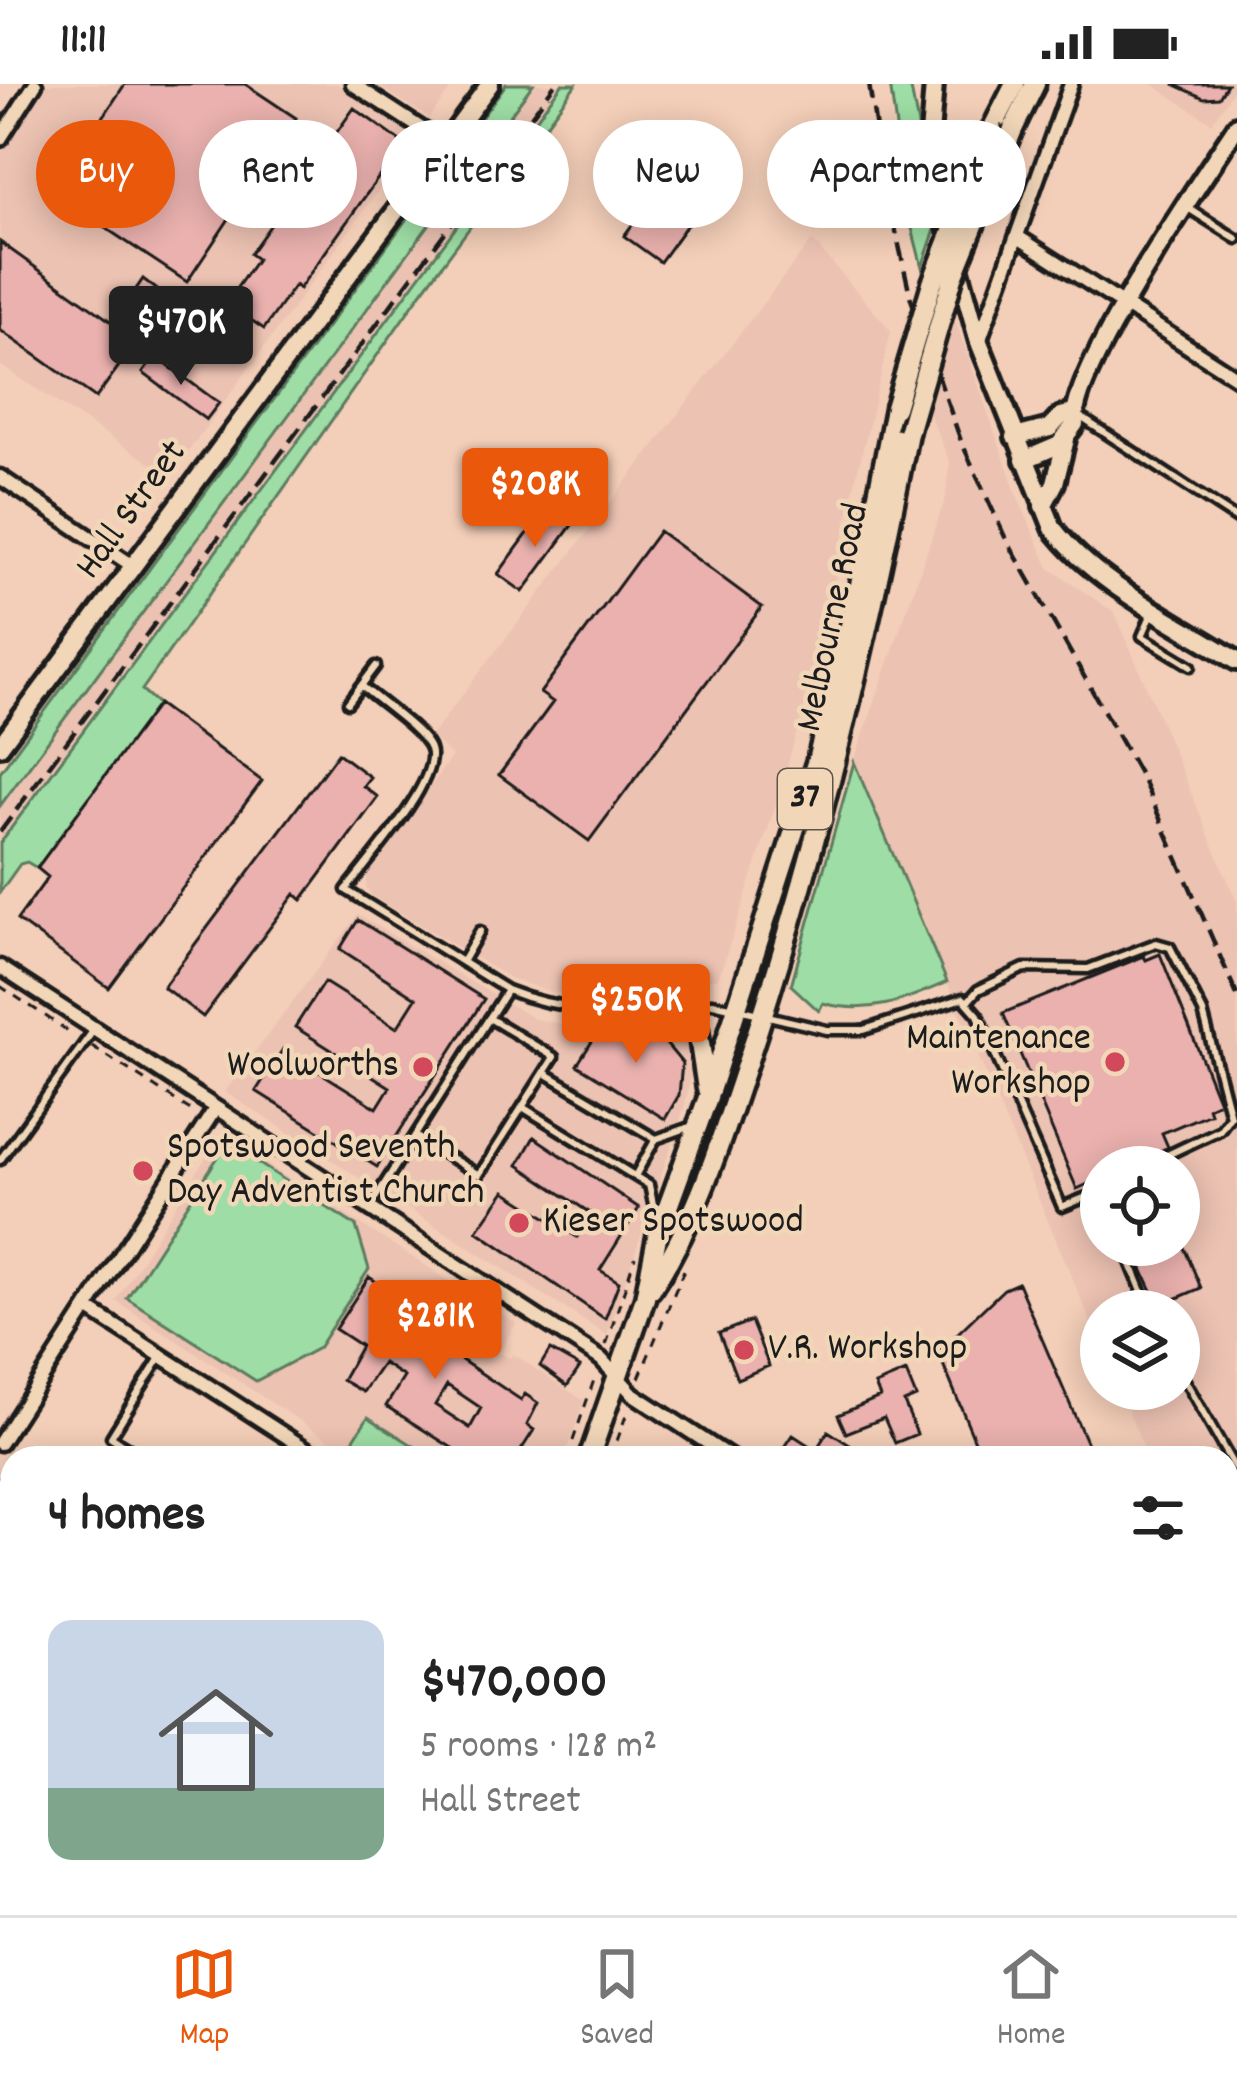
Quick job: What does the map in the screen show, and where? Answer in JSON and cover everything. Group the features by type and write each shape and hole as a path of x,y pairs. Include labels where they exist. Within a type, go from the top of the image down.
{"main road":[{"name":"Melbourne Road","path":"1005,120 1015,84"},
{"name":"Melbourne Road","path":"1009,120 1035,84"},
{"name":"Melbourne Road","path":"593,1446 645,1298 657,1237 796,832 830,713 895,408 932,284 958,228"},
{"name":"Melbourne Road","path":"645,1298 676,1252 763,1014 860,672 908,433 970,228"},
{"path":"664,1001 698,1030 707,1100"}],"street":[{"path":"0,139 35,84"},
{"path":"353,84 409,120"},
{"name":"Hall Street","path":"464,120 490,84"},
{"path":"934,84 932,159 980,342 1043,506 1069,550 1237,661"},
{"path":"980,342 1071,84"},
{"path":"1043,506 1055,483 1066,439 1076,424 1073,412 1123,304 1237,126"},
{"name":"Hall Street","path":"0,746 384,228"},
{"path":"1018,237 1237,378"},
{"path":"1016,437 1050,428 1073,412"},
{"path":"1024,460 1066,439"},
{"path":"0,477 133,566"},
{"path":"0,967 95,1028 211,1114 369,1209 601,1359 633,1394 713,1446"},
{"path":"0,1443 211,1114"},
{"path":"87,1308 301,1446"}],"lane":[{"path":"1185,206 1237,239"},
{"path":"1073,412 1237,519"},
{"path":"1154,608 1142,636 1191,666"},
{"path":"348,703 376,667"},
{"path":"362,686 425,740 431,762 424,784 346,890 507,990 565,1009 600,1010 664,1001 737,1008 827,1030 864,1030 955,1000 969,1000 978,990 1024,968 1088,969 1156,943 1170,947 1181,963 1208,1025 1229,1116 1220,1130 1186,1146"},
{"path":"462,962 481,931"},
{"path":"369,1209 507,990"},
{"path":"969,1000 1062,1207 1080,1200"},
{"path":"415,1136 479,1175 524,1108 554,1057 489,1018"},
{"path":"0,1160 95,1028"},
{"path":"544,1073 656,1138"},
{"path":"524,1108 650,1185 653,1204"},
{"path":"635,1176 656,1138 698,1124"},
{"path":"126,1446 111,1436 161,1356"},
{"path":"1200,1407 1222,1446"}],"path":[{"path":"0,986 87,1043 211,1114"}],"shaded area":[{"path":"45,84 337,84 395,120 381,120 381,187 357,220 357,120 199,120 199,228 351,228 170,476 0,365 0,155"},
{"path":"376,84 454,84 429,118"},
{"path":"533,84 562,84 535,120 506,120"},
{"path":"1152,84 1237,84 1212,123"},
{"path":"427,228 455,228 0,843 0,806"},
{"path":"812,240 891,331 823,640 778,798 718,979 650,981 553,993 510,978 372,896 366,887 368,875 452,756 431,736"},
{"path":"954,317 1018,498 1049,568 1115,613 1237,902 1237,1446 1143,1446 1128,1410 1200,1410 1200,1290 1080,1290 1080,1296 854,762 946,497 950,462 926,406"},
{"path":"358,915 534,1019 569,1025 650,1020 666,1024 686,1041 693,1064 685,1105 607,1335 225,1092"},
{"path":"220,1135 516,1323 499,1353 510,1358 513,1354 584,1401 568,1446 339,1446 116,1301"}],"green space":[{"path":"506,84 533,84 506,120 480,120"},
{"path":"562,84 576,84 549,120 535,120"},
{"path":"890,84 910,84 917,120 895,120"},
{"path":"400,228 427,228 0,806 0,772"},
{"path":"455,228 469,228 142,690 158,704 37,868 20,864 0,892 0,843"},
{"path":"912,228 936,228 922,267"},
{"path":"854,762 947,982 887,1004 856,1008 823,1003 819,1011 791,985"},
{"path":"227,1143 356,1226 369,1269 318,1348 256,1381 127,1298"},
{"path":"368,1417 414,1446 352,1446"}],"building":[{"path":"125,84 245,84 296,118 199,120 199,228 223,228 187,282 106,228 175,228 175,120 101,120"},
{"path":"1173,84 1227,84 1219,97 1204,98"},
{"path":"354,108 381,127 381,174 357,208 357,120 345,120"},
{"path":"269,228 342,228 264,329 226,303 257,259 250,254"},
{"path":"630,228 685,228 660,262 624,236"},
{"path":"0,242 113,323 143,279 168,298 96,398 0,330"},
{"path":"155,356 219,403 206,420 143,373"},
{"path":"547,507 572,525 523,592 498,574"},
{"path":"659,531 762,607 589,841 499,775 553,702 540,693"},
{"path":"158,704 262,781 109,988 17,920 48,877 37,868"},
{"path":"338,753 370,777 363,786 378,797 302,900 295,894 203,1017 163,987"},
{"path":"358,920 484,999 377,1167 256,1091 283,1049 377,1108 390,1087 295,1027 324,982 397,1028 416,998 340,949"},
{"name":"Maintenance Workshop","path":"1160,954 1219,1102 1208,1107 1210,1113 1162,1133 1168,1146 1080,1146 1077,1189 1003,1013 1144,956 1146,960"},
{"path":"638,1025 658,1034 682,1063 679,1095 665,1119 577,1065 598,1032"},
{"name":"Kieser Spotswood","path":"534,1137 639,1208 600,1270 619,1282 605,1319 477,1231 505,1191 577,1237 593,1215 518,1165"},
{"path":"1141,1266 1192,1266 1201,1288 1196,1290 1152,1290"},
{"path":"369,1277 403,1299 381,1333 406,1348 426,1316 460,1339 451,1353 521,1400 525,1394 538,1403 527,1425 534,1430 524,1446 449,1446 386,1406 404,1377 383,1363 363,1392 342,1380 361,1346 335,1329","holes":["447,1385 481,1408 470,1428 435,1405"]},
{"path":"1018,1283 1088,1446 977,1446 938,1352 1004,1289"},
{"name":"V.R. Workshop","path":"751,1321 769,1366 737,1379 719,1333"},
{"path":"550,1350 580,1367 567,1386 540,1366"},
{"path":"906,1372 916,1397 904,1402 917,1434 895,1443 884,1418 846,1433 838,1415 880,1397 875,1385"},
{"path":"828,1431 851,1446 819,1446"},
{"path":"793,1435 810,1446 786,1446"}],"railway":[{"path":"0,832 555,84"},
{"path":"869,84 911,299 961,441 1005,537 1144,782 1237,995"}],"place":[{"name":"Maintenance Workshop","path":"1115,1062"},
{"name":"Woolworths","path":"423,1067"},
{"name":"Spotswood Seventh Day Adventist Church","path":"143,1171"},
{"name":"Kieser Spotswood","path":"519,1223"},
{"name":"V.R. Workshop","path":"744,1350"}]}
